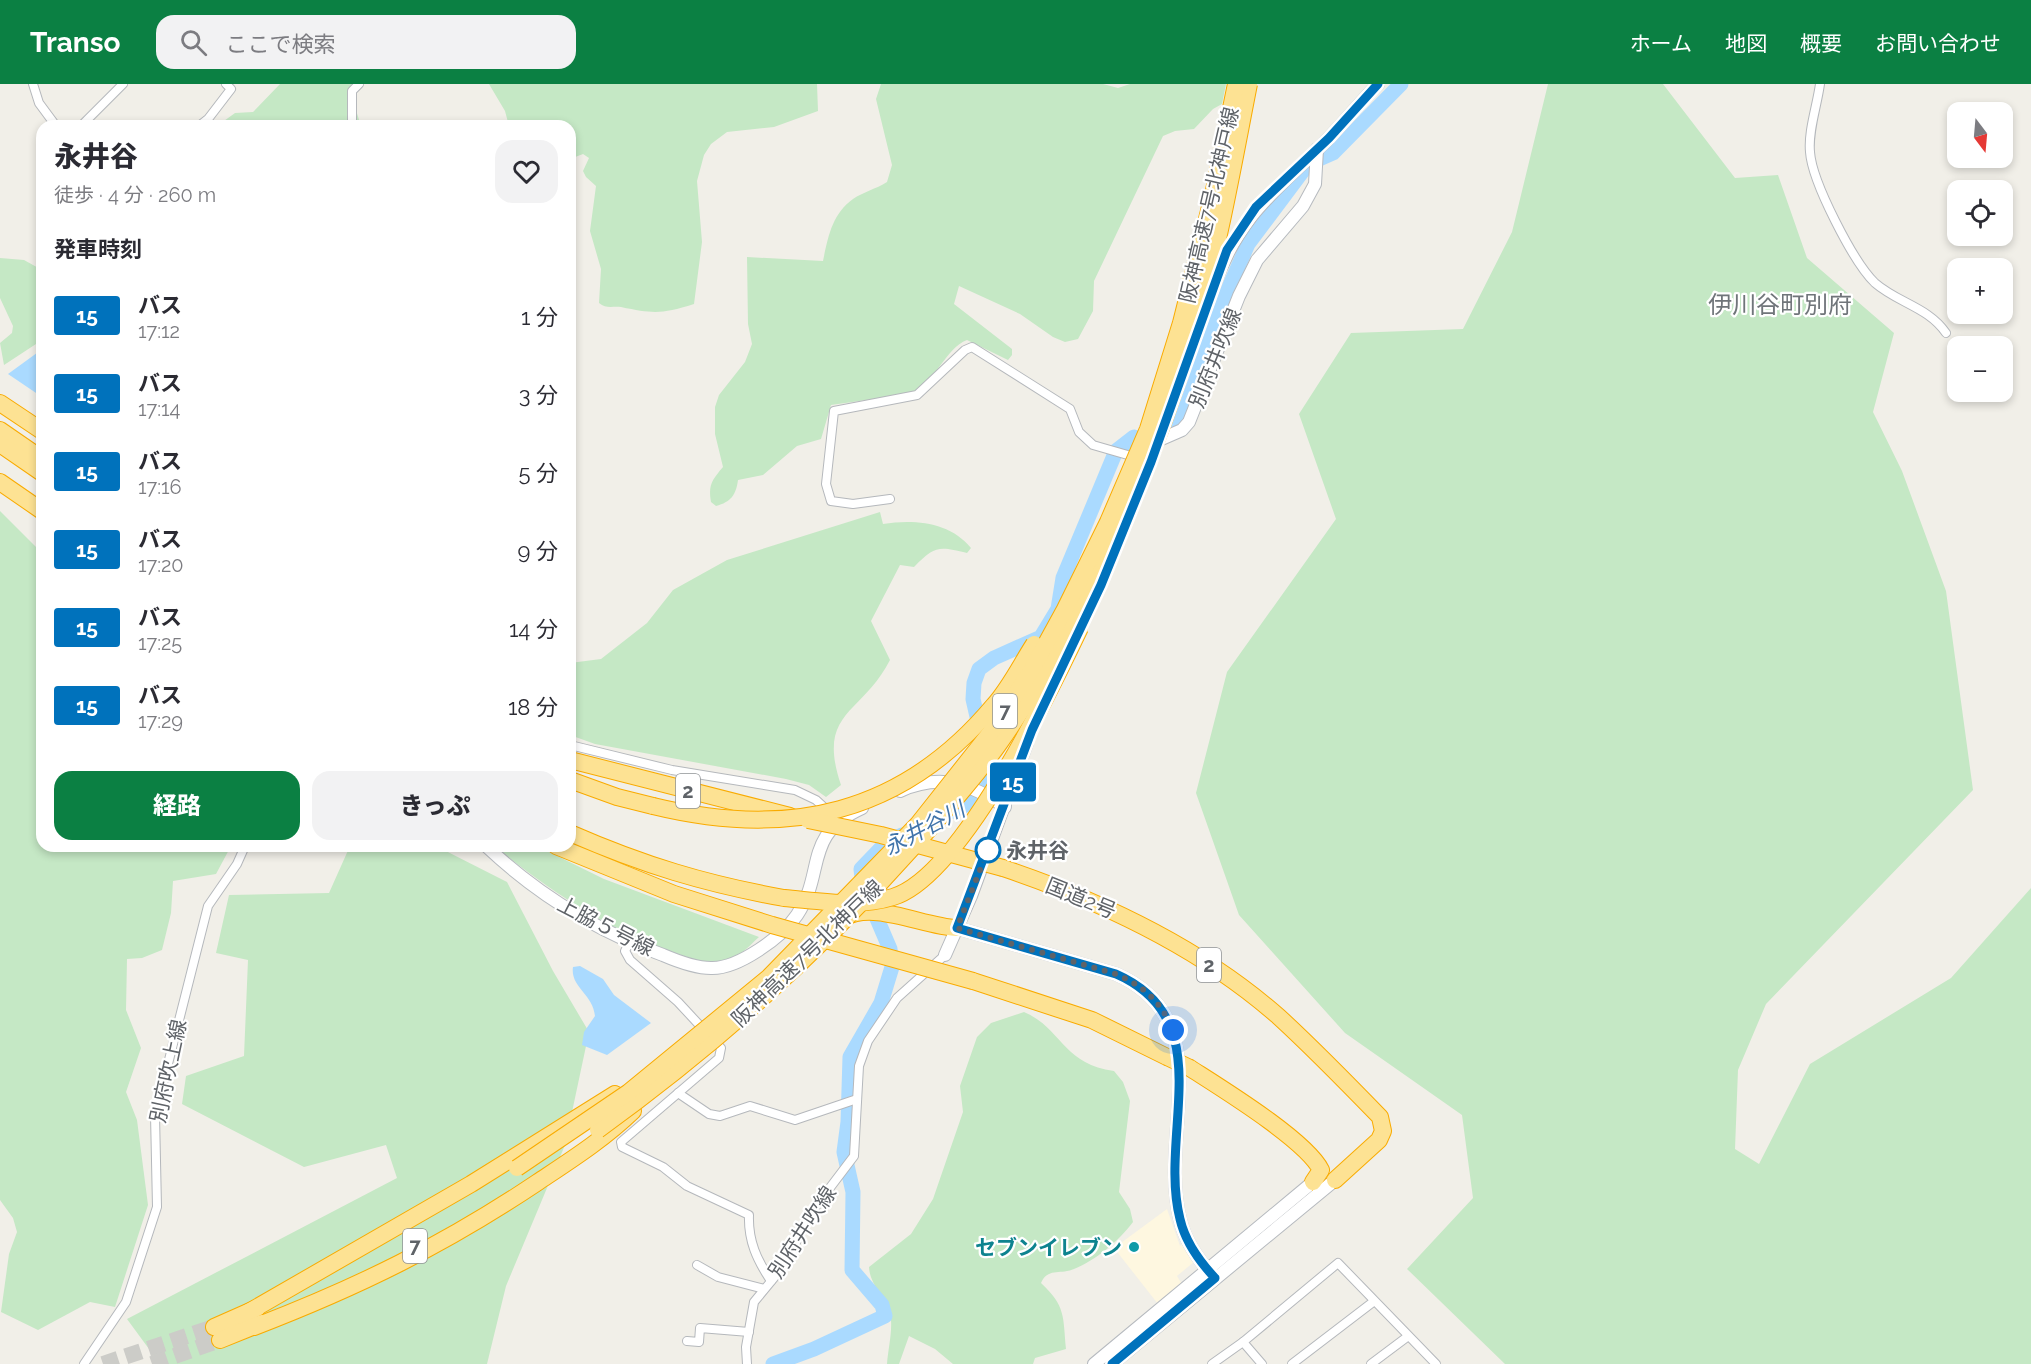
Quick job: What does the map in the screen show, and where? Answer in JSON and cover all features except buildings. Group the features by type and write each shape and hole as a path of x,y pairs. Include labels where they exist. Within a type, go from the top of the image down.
{"highway":[{"name":"阪神高速7号北神戸線","path":"250,1320 380,1250 517,1168 629,1092 768,978 918,824 990,733 1031,671 1114,524 1182,323 1214,195 1236,84"},
{"name":"阪神高速7号北神戸線","path":"217,1333 339,1286 422,1242 514,1186 598,1130 719,1037 790,973 879,885 965,789 1001,741 1041,679 1160,431 1196,325 1227,196 1249,84"},
{"path":"0,403 36,427"},
{"path":"0,430 36,455"},
{"path":"0,444 36,469"},
{"path":"0,482 36,507"},
{"path":"576,782 617,797 718,820 791,820 846,807 879,795 909,779 964,738 996,704 1114,524"},
{"path":"576,835 661,869 715,885 784,898 855,904 895,897 916,886 935,870 1004,773 1052,689 1084,619 1114,524"},
{"name":"国道2号","path":"576,762 808,820 881,835 1003,868 1127,916 1209,965 1278,1016 1380,1117 1383,1131 1379,1140 1335,1180"},
{"path":"571,852 674,894 772,925 973,981 1092,1020 1190,1068 1237,1098 1317,1161 1331,1169 1348,1169"},
{"path":"250,1320 596,1105 678,1057 753,996 843,912 852,908 877,906 957,928"},
{"path":"250,1320 326,1299 417,1257 587,1150 614,1129 846,917 865,911 876,912 941,928 957,928"},
{"path":"1313,1182 1321,1173 1317,1161"}],"street":[{"path":"33,84 39,103 52,120"},
{"path":"87,120 123,84"},
{"path":"207,120 231,88 226,84"},
{"path":"352,120 352,92 359,84"},
{"path":"1159,440 1227,250 1256,207 1317,149 1378,84"},
{"path":"1820,84 1809,149 1820,190 1849,244 1874,282 1926,312 1946,333"},
{"name":"別府井吹線","path":"747,1364 754,1302 787,1262 807,1218 854,1156 855,1100 859,1066 868,1041 897,998 945,955 1005,807 1032,730 1101,585 1159,440 1182,430 1190,422 1239,296 1257,260 1303,206 1315,184 1317,149"},
{"path":"891,499 853,504 831,501 826,484 834,411 917,395 965,350 972,347 1070,409 1079,432 1093,445 1151,462"},
{"path":"576,747 672,770 795,790 825,805 838,824"},
{"name":"上脇５号線","path":"492,852 513,871 562,906 629,943 681,962 710,969 730,966 759,950 796,916 808,892 816,853 826,834 851,813 913,785 938,780 981,791 1005,807"},
{"name":"別府吹上線","path":"84,1364 126,1302 154,1218 157,1207 155,1115 208,906 237,864 242,852"},
{"path":"957,928 1116,974 1144,989 1166,1014 1177,1050 1175,1183 1177,1203 1180,1220 1188,1240 1210,1273"},
{"path":"629,943 625,951 630,960 678,1002 704,1030"},
{"path":"712,1038 722,1048 719,1058 621,1142 622,1148 663,1167 687,1186 749,1215 748,1232 757,1260 771,1281"},
{"path":"678,1093 709,1114 720,1116 750,1106 795,1120 855,1100"},
{"path":"1094,1364 1210,1273 1335,1180"},
{"path":"1112,1364 1313,1182"},
{"path":"1212,1364 1243,1342 1338,1263 1373,1302 1436,1364"},
{"path":"697,1265 718,1277 765,1289"},
{"path":"1292,1364 1373,1302"},
{"path":"687,1341 699,1342 700,1328 749,1332"},
{"path":"1371,1364 1407,1337"},
{"path":"1243,1342 1262,1364"}],"shaded area":[{"path":"1167,1209 1180,1246 1184,1242 1194,1262 1177,1276 1182,1284 1158,1304 1114,1248"}],"green space":[{"path":"280,84 352,84 349,88 359,120 225,120 235,113 253,112"},
{"path":"489,84 817,84 818,111 774,127 727,132 711,144 704,155 697,181 702,242 694,304 666,311 650,312 607,307 599,303 601,269 590,231 596,186 583,171 589,158 583,154 576,157 576,120 507,120 505,111"},
{"path":"881,84 1103,84 1118,88 1130,84 1226,84 1222,104 1213,109 1194,129 1175,131 1163,136 1094,281 1093,311 1078,339 1065,342 1053,337 1020,314 959,286 954,304 1012,349 1012,355 1008,360 967,340 953,350 927,382 909,394 831,405 821,439 797,446 763,475 738,480 732,497 716,506 711,502 710,491 714,479 723,467 715,434 715,407 719,395 745,362 752,344 748,324 747,257 823,261 829,235 840,212 853,199 887,182 892,165 876,99"},
{"path":"1548,84 1663,84 1735,178 1778,175 1807,258 1894,333 1873,412 1902,471 1946,591 1973,790 1766,1004 1738,1070 1735,1149 1759,1164 1810,1064 1951,978 2031,888 2031,1364 1505,1364 1407,1269 1473,1198 1462,1115 1345,1033 1239,915 1196,793 1227,672 1336,519 1299,414 1351,333 1463,329 1512,232"},
{"path":"0,258 24,260 36,267 36,344 4,365 0,343 12,333 13,326 0,298"},
{"path":"0,511 36,547 36,852 228,852 216,874 173,881 171,913 162,950 142,958 127,959 126,1010 141,1048 126,1092 137,1120 148,1205 115,1307 90,1302 38,1330 1,1312 9,1254 17,1232 13,1218 0,1200"},
{"path":"880,512 883,524 907,522 931,524 953,533 971,548 967,553 949,549 932,551 914,567 900,565 871,621 890,660 879,678 838,727 834,742 835,761 841,785 826,797 809,785 786,779 595,744 576,737 576,662 601,659 647,623 673,590 727,560"},
{"path":"347,852 448,852 507,882 553,971 589,1032 565,1145 506,1286 487,1364 160,1364 127,1319 397,1178 386,1145 304,1167 182,1104 186,1076 244,1056 248,960 216,953 229,895 329,893"},
{"path":"502,852 549,852 604,879 759,937 737,956 727,961 715,963 690,958 624,932 579,907"},
{"path":"1024,1012 1047,1027 1083,1061 1114,1071 1123,1082 1130,1101 1119,1192 1130,1209 1133,1222 1114,1243 1099,1255 1069,1271 1051,1273 1041,1283 1055,1299 1062,1313 1066,1349 1035,1358 1033,1364 953,1364 935,1349 909,1336 899,1364 887,1364 890,1313 873,1281 869,1267 911,1234 933,1199 963,1112 960,1086 977,1037 991,1023"}],"water":[{"path":"36,354 36,393 8,374"},
{"path":"580,966 603,979 614,995 651,1023 607,1055 582,1045 584,1032 595,1016 590,1002 573,974 573,967"}],"waterway":[{"name":"永井谷川","path":"1170,426 1179,423 1227,292 1248,244 1308,164 1333,153 1401,84"},
{"name":"永井谷川","path":"939,817 977,800 991,778 973,699 974,683 979,669 994,658 1041,637 1058,609 1063,578 1116,451 1134,437"},
{"name":"永井谷川","path":"773,1364 814,1349 885,1316 882,1305 852,1270 853,1192 844,1152 848,1122 850,1057 881,1003 892,967 890,949 863,886 861,869 886,843 902,835"}],"tunnel":[{"path":"103,1364 214,1327"},
{"path":"152,1364 220,1340"}],"bus line":[{"name":"15","path":"1112,1364 1215,1278 1196,1256 1180,1220 1177,1203 1175,1183 1178,1079 1177,1050 1173,1030 1166,1014 1152,995 1137,983 1116,974 957,928 1005,807 1032,730 1101,585 1151,462 1227,250 1256,207 1329,138 1378,84"}],"place":[{"name":"永井谷","path":"988,850"},
{"name":"セブンイレブン","path":"1134,1247"}],"district":[{"name":"伊川谷町別府","path":"1780,304"}],"route":[{"path":"988,850 957,928 1116,974 1137,983 1152,995 1166,1014 1173,1030"}]}
